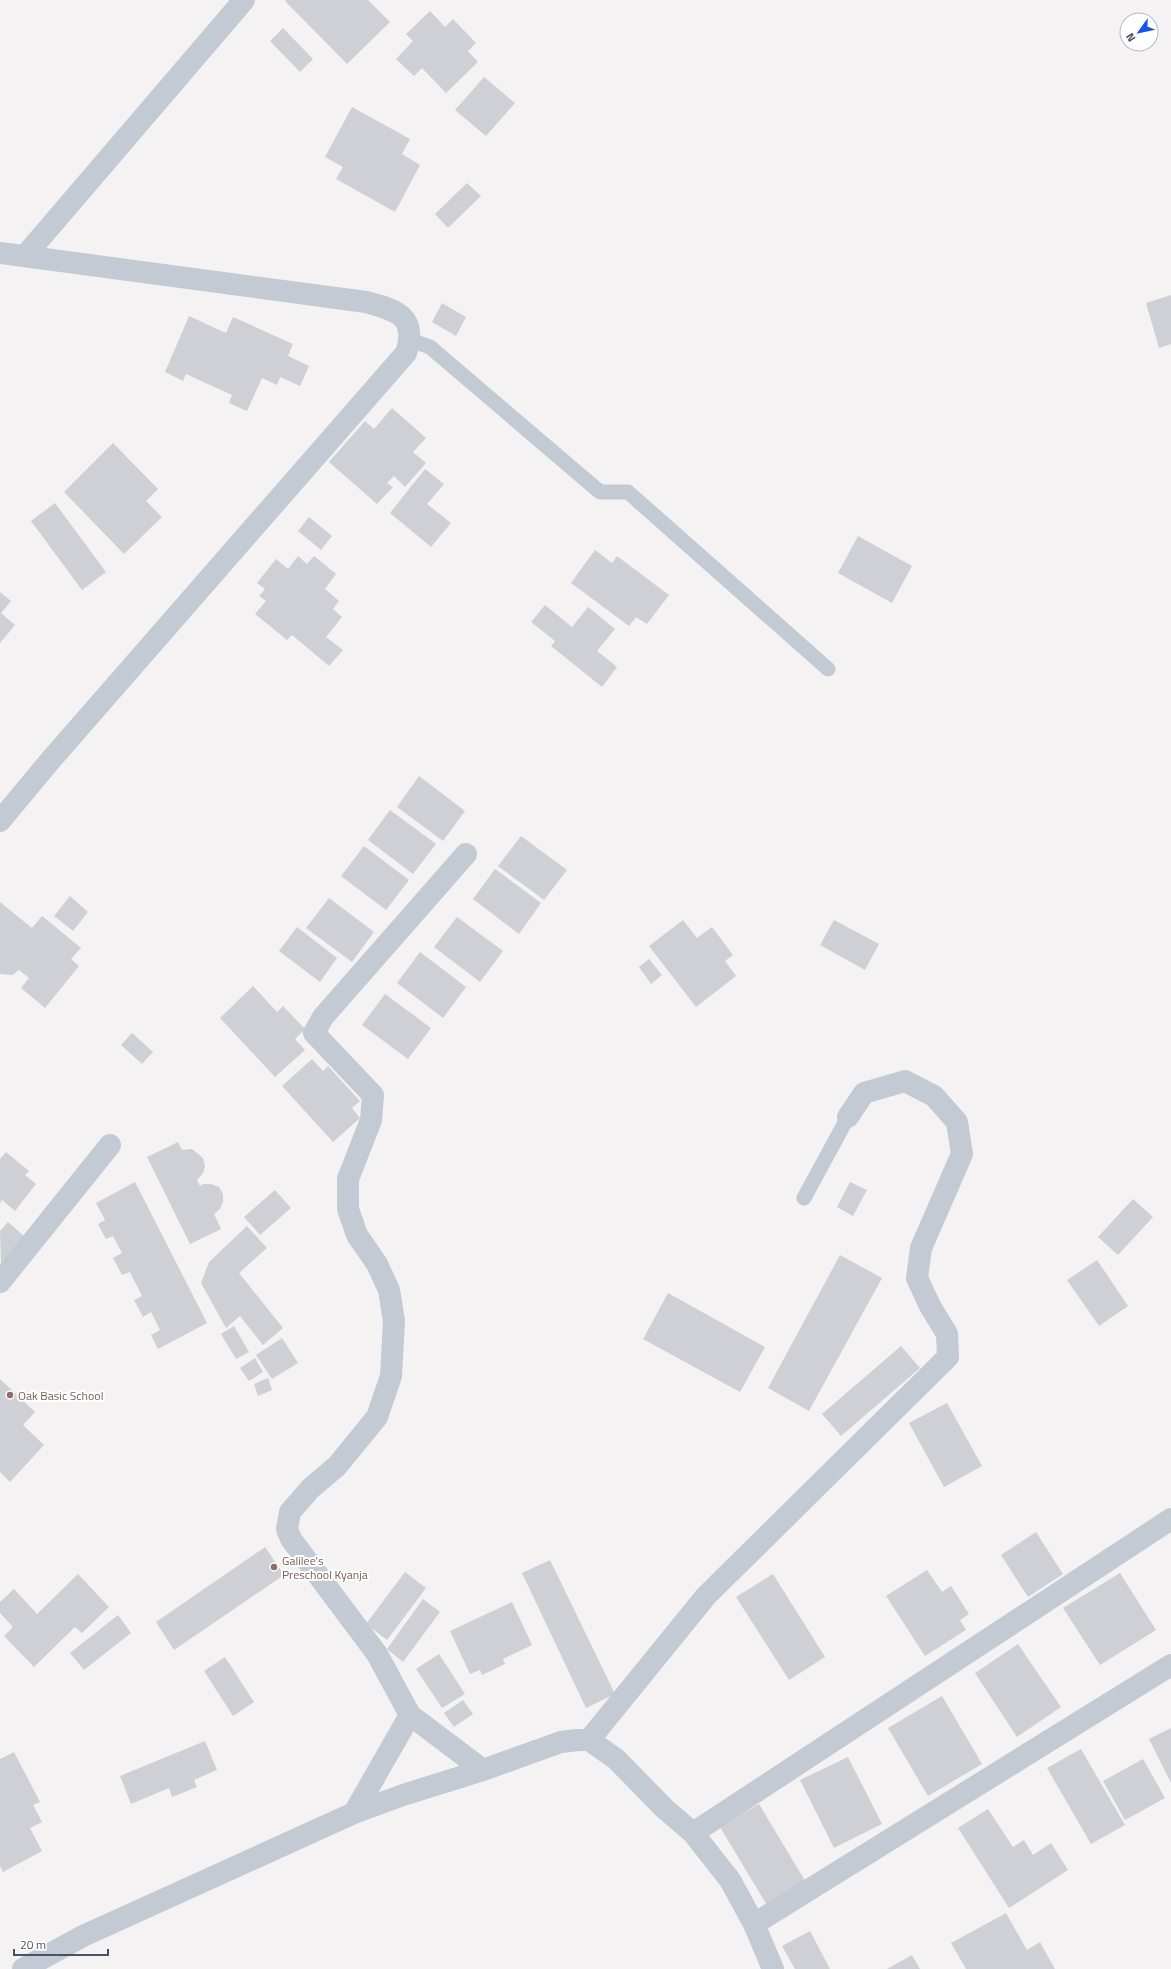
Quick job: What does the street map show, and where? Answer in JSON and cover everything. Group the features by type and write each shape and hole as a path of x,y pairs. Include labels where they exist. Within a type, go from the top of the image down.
{"street":[{"path":"25,256 244,0"},
{"path":"0,253 366,302 399,313 409,326 410,340 406,353 54,756 0,821"},
{"path":"466,854 323,1017 314,1033 373,1095 371,1120 348,1180 348,1208 357,1235 377,1264 389,1290 394,1322 390,1376 377,1417 337,1466 311,1488 290,1512 287,1529 291,1539 377,1654 410,1715 483,1770"},
{"path":"589,1740 706,1596 948,1357 947,1334 930,1306 916,1278 921,1248 962,1154 958,1122 934,1096 904,1081 864,1093 848,1117"},
{"path":"0,1282 110,1145"},
{"path":"693,1833 1171,1519"},
{"path":"754,1924 1171,1665"},
{"path":"354,1813 410,1715"},
{"path":"23,1969 83,1936 354,1813 561,1742 589,1740 616,1759 665,1809 693,1833 730,1880 754,1924 773,1969"}],"lane":[{"path":"410,340 430,347 600,492 628,492 828,669"},
{"path":"804,1198 848,1117"}],"building":[{"path":"368,0 390,22 347,64 285,1"},
{"path":"430,11 445,27 453,19 476,43 468,51 478,62 446,93 422,68 414,76 396,59 413,41 406,34"},
{"path":"283,28 313,59 300,72 270,41"},
{"path":"484,77 515,103 486,136 455,110"},
{"path":"352,107 410,139 402,154 420,165 395,212 336,179 343,167 325,157"},
{"path":"467,183 481,196 448,228 435,214"},
{"path":"1171,295 1171,344 1159,348 1146,303"},
{"path":"442,303 466,317 456,336 432,322"},
{"path":"189,316 226,333 233,317 293,344 288,356 309,366 300,386 280,377 277,385 262,378 247,411 229,403 232,395 186,374 183,381 165,372"},
{"path":"392,408 426,438 413,452 426,463 405,487 394,476 387,483 393,487 377,504 329,462 365,421 374,429"},
{"path":"113,443 158,489 146,501 162,517 124,554 64,492"},
{"path":"425,469 444,484 427,504 451,523 431,547 390,513"},
{"path":"55,503 106,572 82,590 31,521"},
{"path":"309,517 332,536 321,550 298,531"},
{"path":"858,536 912,566 892,603 838,573"},
{"path":"595,550 612,563 617,556 669,595 647,624 636,617 629,626 571,583"},
{"path":"298,556 307,564 314,556 336,574 325,589 339,601 333,609 342,617 326,637 343,650 329,666 292,635 287,640 255,614 266,601 259,596 265,589 257,583 276,559 288,569"},
{"path":"0,592 11,601 1,613 15,625 0,643"},
{"path":"545,605 572,627 588,607 615,629 597,651 617,667 602,687 551,646 555,641 531,622"},
{"path":"419,776 465,811 443,841 397,807"},
{"path":"390,810 436,844 413,874 368,840"},
{"path":"521,836 567,870 544,900 498,866"},
{"path":"364,846 409,880 386,910 341,876"},
{"path":"495,869 541,903 519,934 473,899"},
{"path":"70,896 88,912 73,931 54,916"},
{"path":"329,898 374,932 352,962 306,928"},
{"path":"0,902 32,928 42,916 81,948 71,959 79,966 45,1008 21,988 29,978 19,970 13,975 0,974"},
{"path":"457,917 503,951 480,982 434,947"},
{"path":"683,920 697,938 712,927 733,955 725,961 736,976 696,1007 649,946"},
{"path":"834,920 879,944 865,970 820,945"},
{"path":"297,927 337,958 320,982 279,951"},
{"path":"420,952 466,987 443,1018 397,983"},
{"path":"649,959 662,975 651,984 639,967"},
{"path":"253,986 277,1012 283,1006 305,1029 295,1039 305,1050 275,1077 220,1018"},
{"path":"385,994 431,1028 408,1059 362,1025"},
{"path":"132,1033 153,1052 142,1064 121,1045"},
{"path":"312,1059 323,1071 328,1066 360,1101 352,1108 360,1118 333,1142 282,1086"},
{"path":"178,1142 182,1150 192,1149 203,1158 205,1166 203,1173 197,1180 200,1186 203,1184 211,1184 219,1187 223,1194 223,1202 220,1209 214,1214 221,1229 190,1244 147,1157"},
{"path":"6,1152 29,1171 25,1175 36,1184 15,1211 2,1200 0,1203 0,1159"},
{"path":"135,1182 207,1323 158,1349 151,1335 160,1330 151,1312 143,1317 134,1300 142,1296 130,1272 122,1275 113,1258 122,1253 113,1236 106,1239 98,1224 105,1220 96,1203"},
{"path":"850,1182 867,1190 853,1216 837,1207"},
{"path":"275,1190 291,1208 260,1235 244,1217"},
{"path":"1133,1199 1153,1217 1118,1255 1098,1237"},
{"path":"8,1222 24,1236 1,1265 0,1231"},
{"path":"247,1226 267,1248 239,1273 283,1328 263,1345 240,1316 226,1328 201,1283 209,1262"},
{"path":"840,1255 882,1278 809,1411 768,1388"},
{"path":"1097,1260 1128,1306 1099,1326 1067,1280"},
{"path":"668,1293 765,1347 740,1392 643,1339"},
{"path":"234,1326 249,1352 236,1359 221,1334"},
{"path":"282,1338 298,1363 272,1379 256,1355"},
{"path":"901,1346 920,1368 841,1436 822,1414"},
{"path":"255,1358 263,1372 249,1381 240,1368"},
{"path":"268,1378 272,1390 258,1396 254,1384"},
{"path":"0,1379 35,1412 23,1425 44,1445 10,1482 0,1472"},
{"path":"947,1403 982,1466 944,1487 909,1423"},
{"path":"1036,1532 1063,1574 1028,1597 1001,1555"},
{"path":"265,1547 284,1575 174,1650 156,1622"},
{"path":"550,1560 615,1694 586,1708 522,1573"},
{"path":"927,1570 942,1592 951,1586 969,1614 960,1620 966,1630 925,1656 886,1596"},
{"path":"405,1572 426,1588 387,1640 366,1624"},
{"path":"1120,1573 1156,1630 1100,1665 1063,1608"},
{"path":"78,1574 109,1607 82,1633 75,1627 34,1667 4,1636 13,1627 0,1613 0,1602 14,1589 37,1614"},
{"path":"773,1574 825,1657 789,1680 736,1597"},
{"path":"423,1599 440,1612 403,1662 387,1649"},
{"path":"512,1602 532,1645 503,1659 505,1664 482,1675 480,1670 470,1674 450,1631"},
{"path":"118,1615 131,1633 84,1670 70,1653"},
{"path":"1018,1644 1061,1707 1017,1737 975,1673"},
{"path":"439,1654 465,1694 442,1708 416,1669"},
{"path":"225,1657 254,1702 233,1716 204,1671"},
{"path":"942,1696 982,1764 928,1796 888,1728"},
{"path":"463,1700 473,1714 454,1727 444,1713"},
{"path":"1171,1728 1171,1783 1149,1739"},
{"path":"205,1741 217,1770 194,1780 197,1787 172,1797 169,1788 131,1804 120,1776"},
{"path":"1081,1749 1125,1825 1091,1844 1047,1768"},
{"path":"14,1752 40,1802 33,1805 42,1822 30,1828 42,1851 3,1872 0,1866 0,1759"},
{"path":"848,1757 882,1824 834,1848 800,1780"},
{"path":"1143,1759 1165,1798 1125,1820 1103,1781"},
{"path":"759,1804 807,1884 768,1907 720,1827"},
{"path":"988,1809 1013,1847 1024,1840 1033,1855 1051,1843 1068,1870 1009,1908 958,1828"},
{"path":"1006,1913 1027,1950 1040,1942 1055,1969 966,1969 951,1943"},
{"path":"810,1931 830,1969 795,1969 782,1946"},
{"path":"912,1955 920,1969 887,1969"}],"place":[{"name":"Oak Basic School","path":"10,1395"},
{"name":"Galilee's Preschool Kyanja","path":"274,1567"}]}
